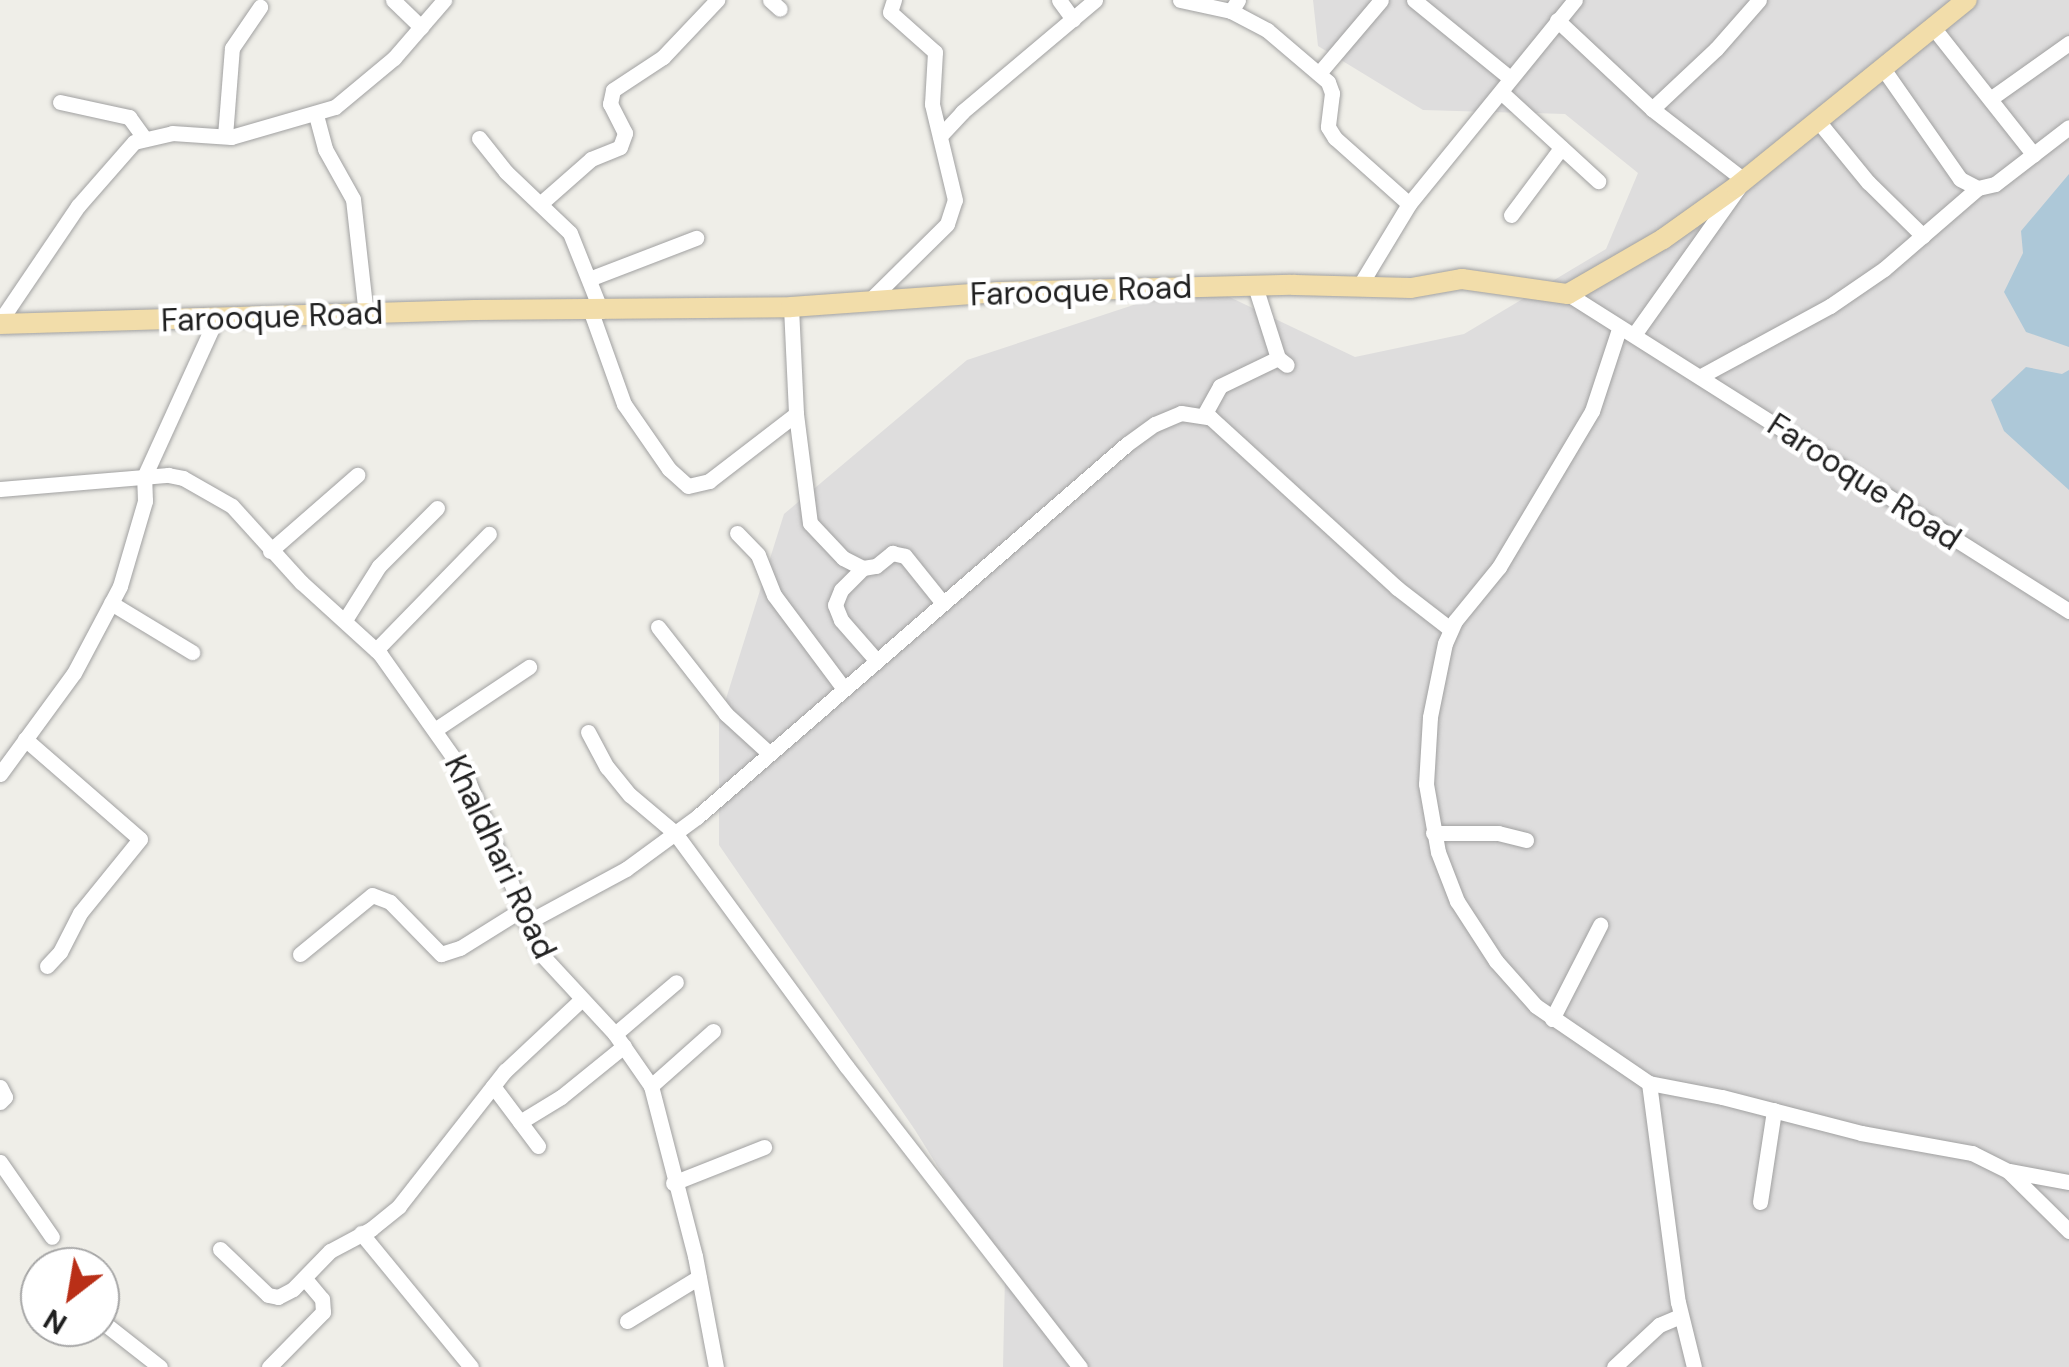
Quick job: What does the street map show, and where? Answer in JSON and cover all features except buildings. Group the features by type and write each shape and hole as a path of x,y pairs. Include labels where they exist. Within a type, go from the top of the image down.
{"main road":[{"path":"1568,294 1663,238 1744,180 1959,3"},
{"name":"Farooque Road","path":"0,323 791,306 999,292 1255,286 1411,288 1478,280 1568,294"}],"street":[{"path":"394,0 421,27"},
{"path":"0,323 78,206 121,154 145,139 172,133 225,136 316,114 354,94 444,0"},
{"path":"540,204 591,160 620,147 624,133 610,104 613,90 663,57 717,0"},
{"path":"868,302 952,216 952,176 932,104 936,52 890,12 894,0"},
{"path":"1059,0 1073,19"},
{"path":"940,136 962,112 1095,0"},
{"path":"1180,0 1235,6 1320,72 1332,92 1328,128 1409,204"},
{"path":"1320,72 1381,0"},
{"path":"1414,0 1505,85 1561,148 1598,181"},
{"path":"1360,285 1409,204 1575,0"},
{"path":"1652,109 1716,49 1759,0"},
{"path":"225,136 232,48 260,7"},
{"path":"1557,20 1652,109 1744,180 1626,332 1592,411 1498,568 1450,629 1426,748 1433,832 1446,876 1476,932 1516,988 1552,1019 1649,1083 1861,1134 1972,1153 2008,1170 2069,1182"},
{"path":"1932,26 2034,154"},
{"path":"1990,99 2069,43"},
{"path":"1882,68 1960,178 1978,188"},
{"path":"60,102 129,117 145,139"},
{"path":"316,114 325,149 353,199 366,314"},
{"path":"1818,121 1868,182 1922,236"},
{"path":"1701,376 1830,306 1978,188 1995,184 2069,127"},
{"path":"478,138 570,233 588,279 624,404 669,470 688,486 709,481 796,414"},
{"path":"1511,215 1561,148"},
{"path":"588,279 696,238"},
{"path":"1204,415 1220,386 1282,361 1255,286"},
{"name":"Farooque Road","path":"1568,294 2069,611"},
{"path":"791,306 796,414 810,523 843,558 862,568"},
{"path":"0,774 74,673 111,603 139,524 144,477 216,320"},
{"path":"300,954 372,895 390,902 441,954 626,869 770,754 942,602 1155,424 1181,414 1204,415 1295,490 1397,588 1450,629"},
{"name":"Khaldhari Road","path":"0,488 168,475 200,486 232,506 270,551 376,650 436,730 481,805 541,954 619,1040 651,1086 699,1277 710,1365"},
{"path":"270,551 357,476"},
{"path":"345,620 380,566 437,508"},
{"path":"737,533 758,555 774,595 844,689"},
{"path":"376,650 489,534"},
{"path":"876,660 841,620 834,605 841,590 862,568 898,552 942,602"},
{"path":"111,603 192,652"},
{"path":"658,627 718,706 770,754"},
{"path":"436,730 529,667"},
{"path":"588,732 607,767 630,796 675,833 848,1067 1080,1367"},
{"path":"26,738 140,839 80,913 47,966"},
{"path":"1433,832 1498,833 1526,840"},
{"path":"1552,1019 1600,925"},
{"path":"520,1122 560,1097 676,982"},
{"path":"220,1249 273,1298 305,1279 330,1251 386,1218 414,1190 494,1086 581,1000"},
{"path":"651,1086 713,1030"},
{"path":"1649,1083 1680,1316 1694,1367"},
{"path":"494,1086 538,1146"},
{"path":"0,1087 5,1097 0,1102"},
{"path":"1760,1202 1774,1110"},
{"path":"673,1183 764,1147"},
{"path":"0,1162 52,1237"},
{"path":"2008,1170 2069,1231"},
{"path":"362,1233 471,1367"},
{"path":"627,1320 699,1277"},
{"path":"269,1367 323,1312 322,1299 305,1279"},
{"path":"1614,1367 1659,1326 1680,1316"},
{"path":"120,1337 152,1365"}],"shaded area":[{"path":"1313,0 2069,0 2069,1367 1003,1367 1005,1275 915,1130 719,845 719,721 784,514 967,360 1200,283 1355,357 1464,334 1606,249 1638,173 1565,114 1423,110 1318,46"}],"water":[{"path":"2069,174 2069,347 2026,332 2004,292 2023,253 2021,231"},
{"path":"2026,367 2062,374 2069,370 2069,490 2004,431 1991,400"}]}
